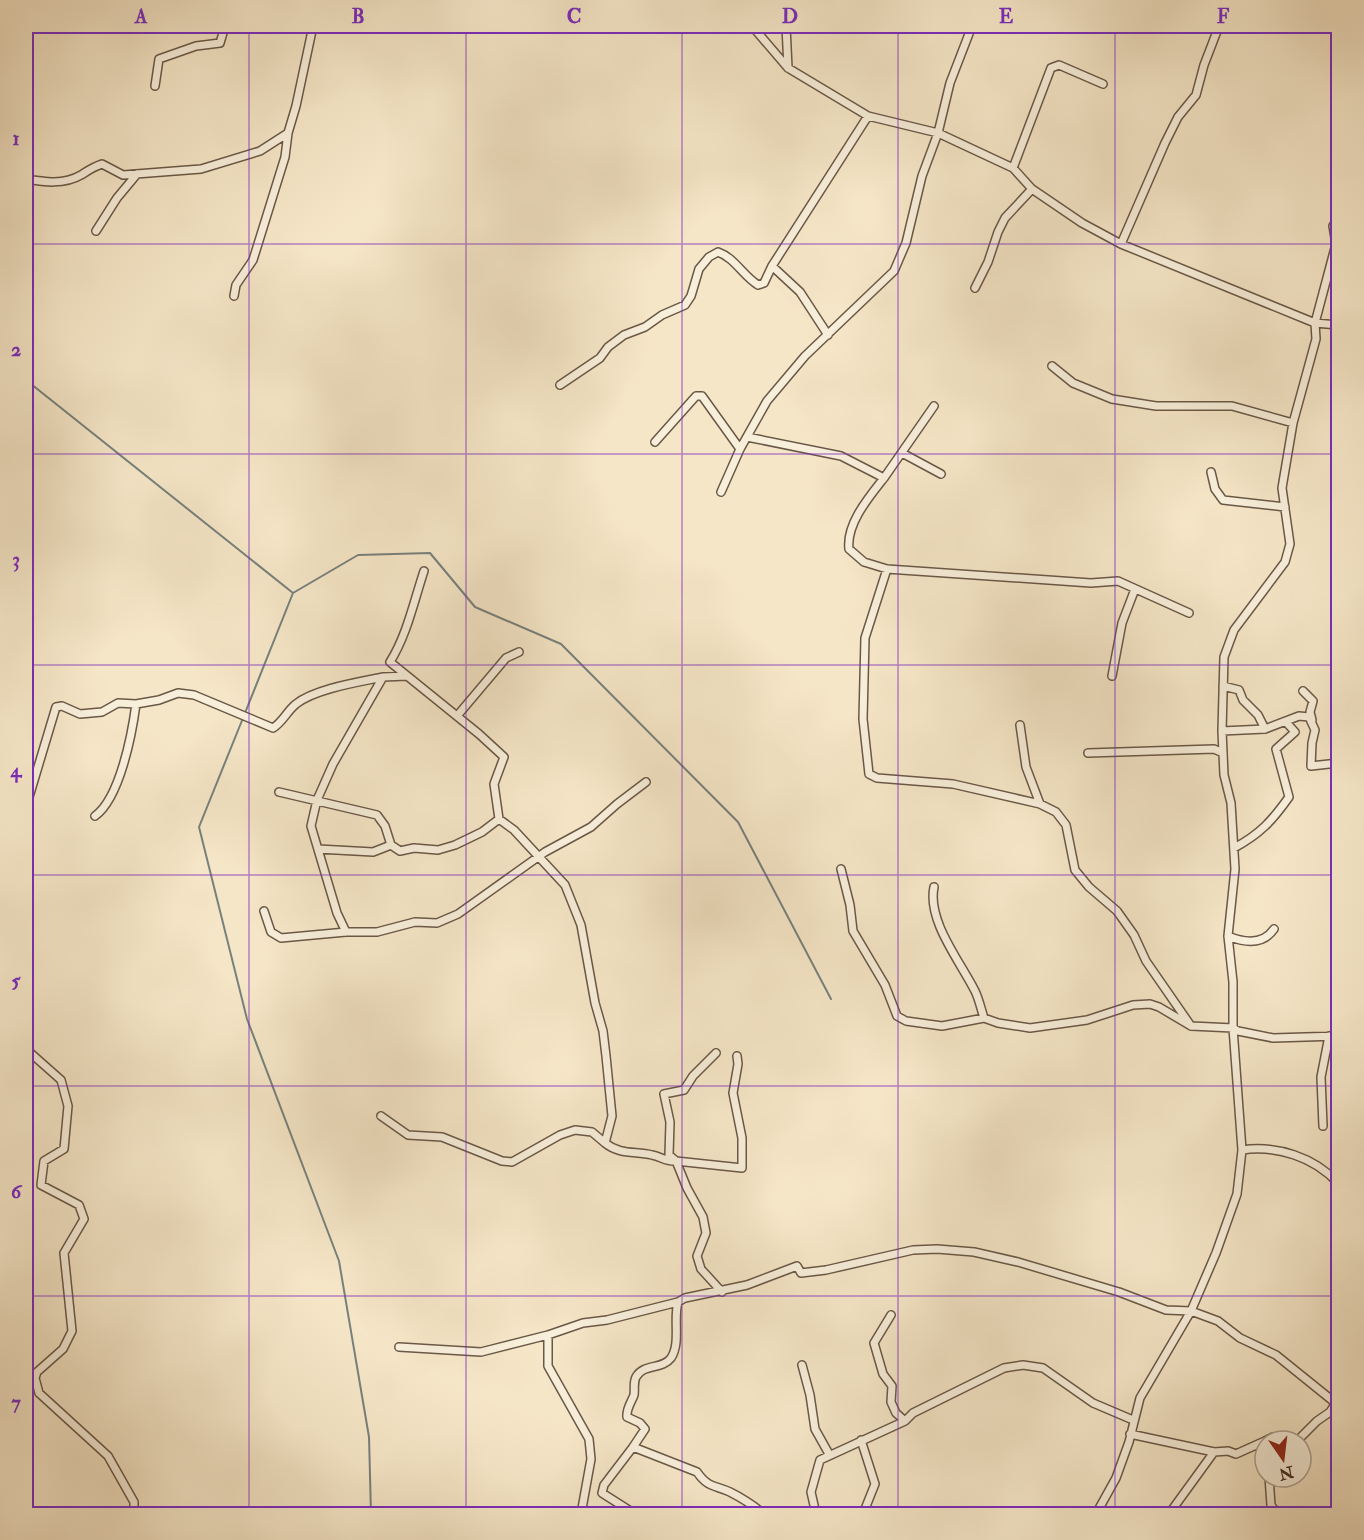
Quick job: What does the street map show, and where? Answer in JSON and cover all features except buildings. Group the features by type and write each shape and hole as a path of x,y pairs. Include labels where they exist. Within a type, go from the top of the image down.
{"street":[{"path":"155,86 159,59 196,46 220,43 225,26"},
{"path":"234,296 236,285 253,260 285,157 288,133 313,26"},
{"path":"752,26 788,68 868,116 938,133 1013,168 1032,189 1082,223 1121,244 1316,323 1338,325"},
{"path":"786,26 788,68"},
{"path":"721,492 740,449 767,401 805,356 894,271 906,243 922,176 938,133 950,83 972,26"},
{"path":"1121,244 1178,117 1196,95 1204,65 1219,26"},
{"path":"1332,26 1338,27"},
{"path":"1013,168 1051,68 1059,65 1103,84"},
{"path":"560,385 600,358 608,347 624,335 645,327 662,315 685,305 691,296 699,269 709,257 718,252 726,255 752,281 758,285 764,283 772,266 868,116"},
{"path":"26,179 56,183 81,176 90,167 102,164 123,176 201,169 260,151 288,133"},
{"path":"96,231 117,198 137,174"},
{"path":"975,288 1005,218 1032,189"},
{"path":"1096,1515 1116,1478 1140,1398 1191,1311 1216,1253 1237,1194 1242,1150 1233,1028 1233,982 1228,936 1236,869 1231,803 1224,775 1222,731 1224,657 1234,630 1285,562 1290,544 1282,488 1293,423 1316,339 1316,323 1336,244 1333,226 1338,219"},
{"path":"772,266 800,292 828,335"},
{"path":"1052,366 1073,383 1112,399 1156,406 1232,406 1293,423"},
{"path":"655,442 696,396 702,396 740,449"},
{"path":"934,406 868,498 849,536 849,549 864,562 887,569 1091,583 1118,581 1189,613"},
{"path":"747,437 842,456 884,478"},
{"path":"902,453 942,474"},
{"path":"1211,472 1215,489 1223,500 1285,507"},
{"path":"887,569 865,638 863,719 869,774 877,778 953,784 1040,804 1056,812 1066,825 1075,870 1089,887 1117,911 1134,935 1146,961 1191,1026"},
{"path":"424,571 407,625 390,662 504,757 494,784 499,819 514,830 565,885 581,925 606,1056 612,1116 605,1143"},
{"path":"1112,676 1122,623 1135,589"},
{"path":"457,716 506,658 519,652"},
{"path":"26,820 26,807 40,754 56,707 62,706 80,714 102,712 118,703 136,704 159,700 178,693 194,695 273,728 282,722 295,705 309,695 383,677 407,676"},
{"path":"346,932 337,913 311,826 317,800 333,764 383,677"},
{"path":"1223,686 1239,690 1243,700 1258,715 1265,729"},
{"path":"1303,691 1313,701 1310,712 1315,730 1311,766 1338,763"},
{"path":"95,816 103,810 117,781 130,741 136,704"},
{"path":"1222,731 1265,729 1299,716 1309,717 1313,722"},
{"path":"1234,848 1252,838 1272,821 1289,797 1276,749 1295,732 1286,722"},
{"path":"1020,725 1026,767 1040,804"},
{"path":"1088,753 1214,749 1223,753"},
{"path":"264,911 271,932 281,939 346,932 377,932 415,922 437,923 458,914 539,856 591,827 646,782"},
{"path":"279,792 377,815 385,826 391,845 400,851 414,848 438,850 455,845 482,832 499,819"},
{"path":"318,849 373,852 391,845"},
{"path":"26,861 28,870"},
{"path":"841,870 850,905 853,931 885,985 897,1016 906,1021 942,1026 984,1018 998,1023 1030,1028 1087,1020 1133,1005 1150,1004 1160,1006 1191,1026 1233,1028 1273,1038 1338,1036"},
{"path":"934,887 932,897 934,914 976,994 984,1018"},
{"path":"1228,936 1239,941 1257,942 1269,936 1274,929"},
{"path":"1323,1126 1321,1077 1329,1036"},
{"path":"26,1049 32,1057 46,1065 61,1080 68,1106 64,1149 44,1161 41,1185 79,1205 84,1219 64,1253 72,1331 63,1349 37,1372 39,1393 108,1456 134,1502 134,1509 129,1515"},
{"path":"716,1053 693,1076 684,1090 664,1094 670,1122 669,1155 676,1161 687,1188 703,1217 706,1233 697,1256 701,1269 722,1292"},
{"path":"381,1116 408,1135 442,1137 502,1161 512,1162 560,1135 575,1130 592,1132 612,1149 625,1153 652,1155 667,1161 742,1168 742,1138 733,1093 738,1064 737,1056"},
{"path":"1242,1150 1259,1148 1287,1152 1308,1160 1332,1176 1338,1183"},
{"path":"399,1347 481,1352 548,1335 583,1323 607,1320 678,1302 685,1298 722,1292 796,1266 801,1273 826,1270 913,1250 974,1252 1018,1262 1119,1292 1166,1310 1191,1311 1218,1321 1240,1338 1276,1355 1337,1404 1309,1429"},
{"path":"635,1515 602,1493 604,1485 645,1429 640,1423 627,1417 626,1412 635,1390 634,1380 640,1371 663,1365 675,1352 675,1310 678,1302"},
{"path":"891,1315 874,1343 883,1374 892,1386 891,1402 896,1413 905,1421"},
{"path":"548,1335 548,1366 589,1439 591,1458 581,1515"},
{"path":"802,1365 810,1395 815,1429 830,1454"},
{"path":"816,1515 811,1492 820,1460 905,1421 913,1413 1004,1368 1023,1365 1043,1368 1093,1403 1134,1420"},
{"path":"1131,1434 1214,1452 1227,1450 1236,1454 1253,1446"},
{"path":"861,1440 875,1484 863,1515"},
{"path":"633,1447 697,1472 704,1482 728,1491 764,1515"},
{"path":"1169,1515 1214,1452"},
{"path":"1270,1489 1271,1505 1277,1515"}],"waterway":[{"path":"26,380 293,593 358,555 430,553 475,607 561,644 738,822 831,999"},
{"path":"245,713 293,593"},
{"path":"243,718 199,827 247,1019 339,1261 369,1437 371,1514"}]}
